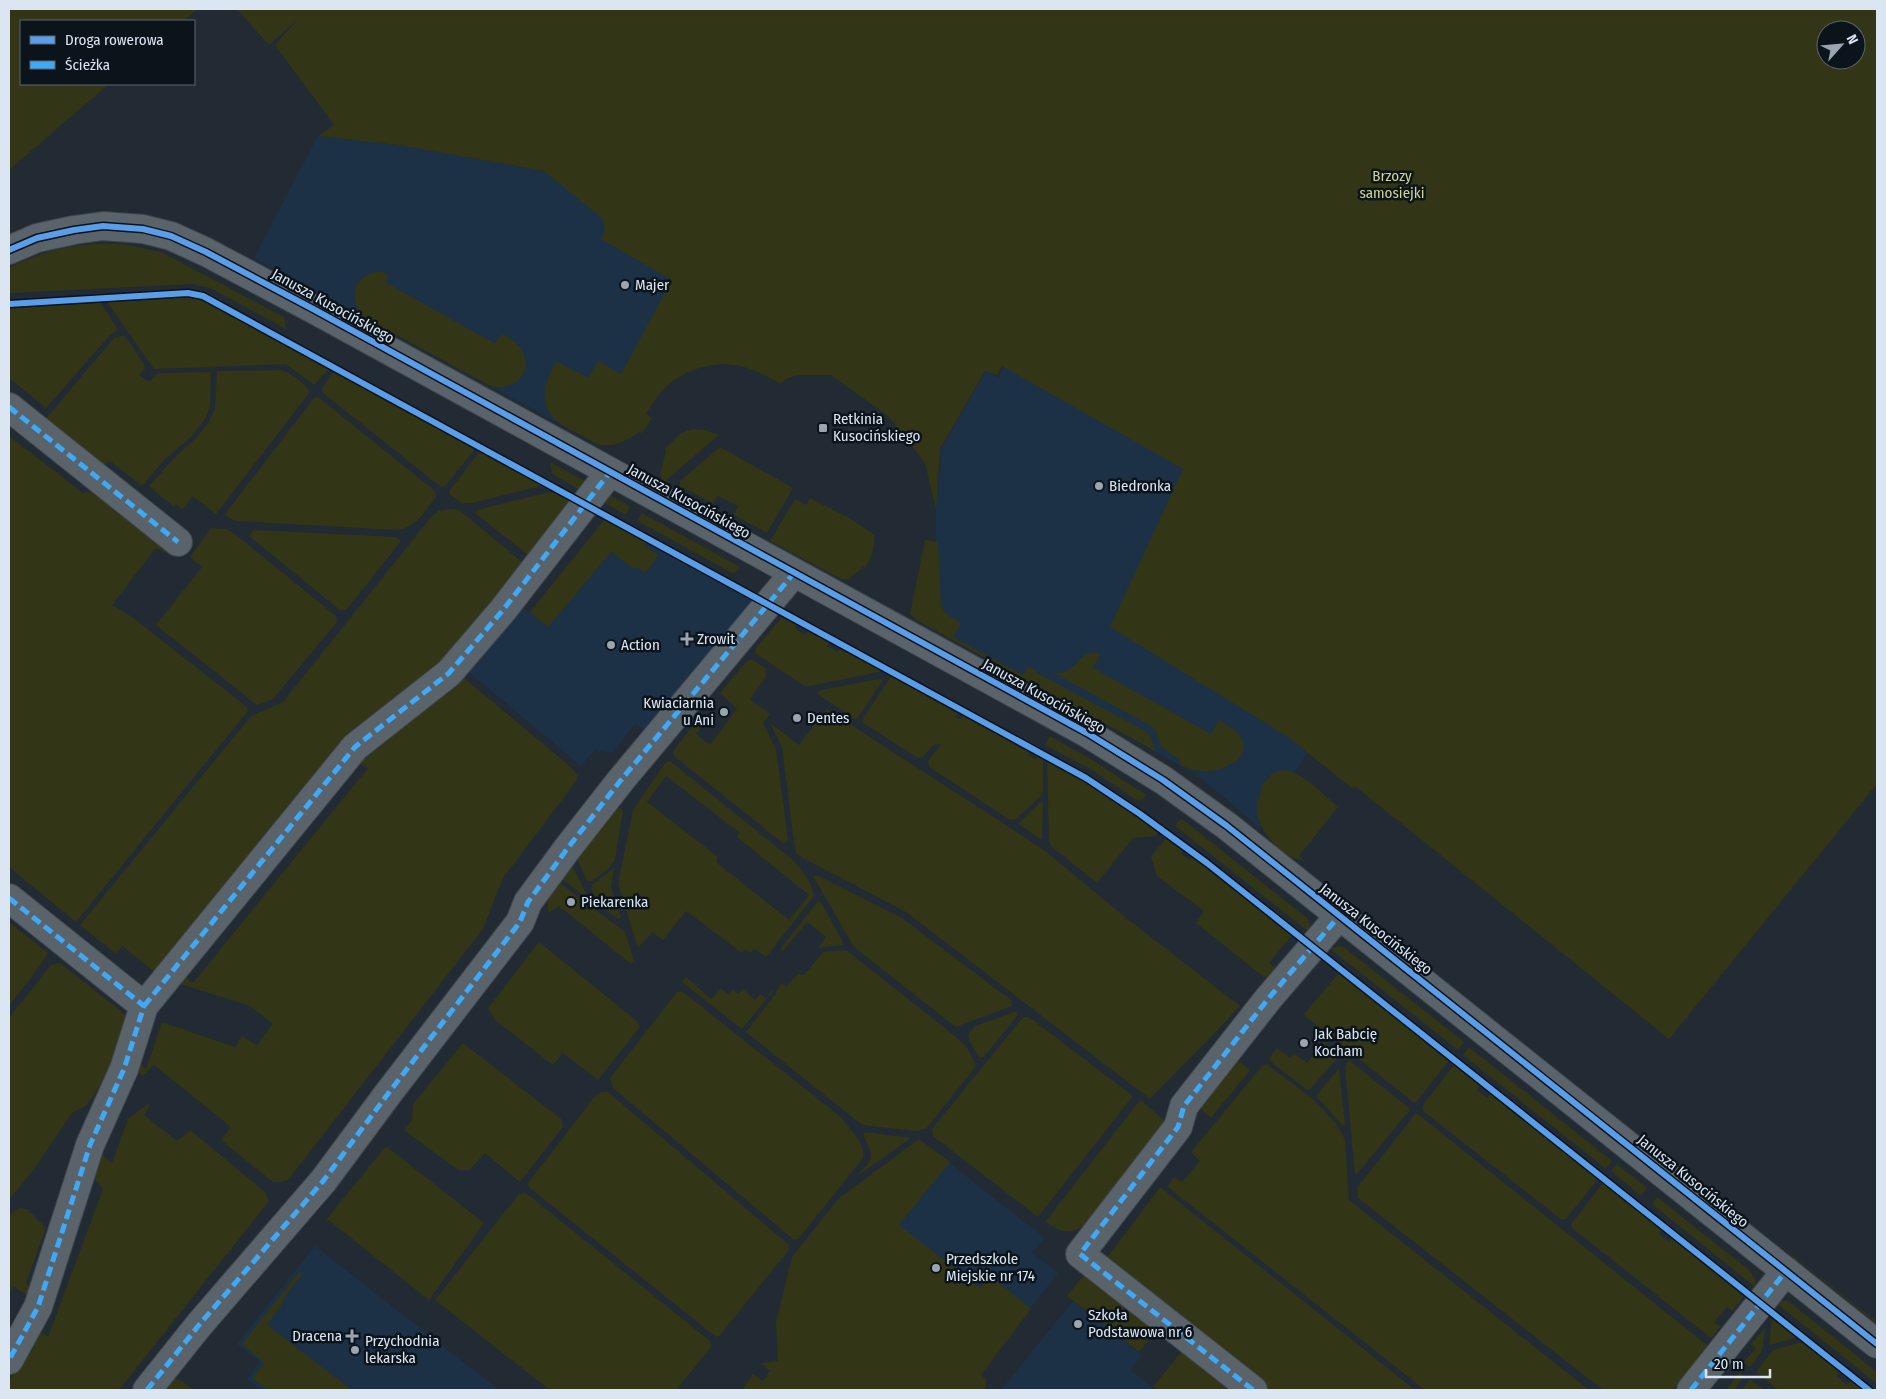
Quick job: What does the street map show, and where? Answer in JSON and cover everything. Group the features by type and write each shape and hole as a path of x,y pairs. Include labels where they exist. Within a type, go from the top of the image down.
{"street":[{"name":"Janusza Kusocińskiego","path":"9,250 26,242 49,235 103,226 126,226 162,233 206,252 1045,710 1128,758 1214,816 1877,1344"},
{"path":"9,407 178,542"},
{"path":"9,1360 38,1307 90,1145 124,1069 144,1006 355,747 449,673 503,610 610,472"},
{"path":"147,1390 199,1325 324,1180 520,922 528,902 566,849 621,780 794,573"},
{"path":"9,898 144,1006"},
{"path":"1253,1390 1080,1254 1178,1127 1184,1106 1268,999 1340,915"},
{"path":"1692,1390 1786,1271"}],"shaded area":[{"path":"318,136 398,145 545,171 677,276 586,438 254,258"},
{"path":"1005,364 1191,466 1312,745 1259,829 1251,820 1197,775 952,638 939,611 936,498 941,465 940,451 986,371 998,378"},
{"path":"605,519 759,602 650,734 635,723 612,753 595,750 581,766 463,667 515,601 529,613"},
{"name":"Przedszkole Miejskie nr 174","path":"921,1141 1045,1238 1032,1253 1058,1273 967,1390 778,1322"},
{"path":"315,1246 499,1390 262,1390 247,1379 260,1362 237,1344"},
{"name":"Szkoła Podstawowa nr 6","path":"1073,1301 1142,1355 1130,1370 1155,1390 1001,1390"}],"green space":[{"path":"9,9 198,9 184,20 20,20 20,85 108,85 9,170"},
{"name":"Brzozy samosiejki","path":"237,9 1877,9 1877,784 1669,1039 1356,787 1353,789 1288,737 1110,627 1183,469 1002,366 997,375 985,371 940,449 936,510 925,463 888,416 831,375 797,375 784,380 781,384 745,367 719,364 699,368 672,382 661,392 646,414 652,418 642,433 639,432 631,438 616,444 596,444 556,421 548,409 545,390 552,369 556,361 588,378 598,361 621,374 672,280 601,239 605,229 602,218 544,171 398,145 318,136 334,125 275,45 297,20 269,45"},
{"path":"92,244 123,244 161,252 284,317 286,329 212,289 194,284 9,293 9,268 49,252"},
{"path":"381,271 389,276 385,282 494,343 503,334 512,340 523,352 525,368 522,375 512,385 497,387 488,385 362,316 355,300 356,287 359,281 365,277"},
{"path":"195,297 207,302 330,368 314,385 286,364 154,369 107,302"},
{"path":"100,302 118,330 111,334 46,408 9,378 9,307"},
{"path":"124,335 144,364 145,369 139,375 149,382 158,373 211,372 210,407 206,418 190,438 165,459 142,486 110,461 104,466 44,421 114,338"},
{"path":"280,370 297,378 310,392 216,514 193,496 182,510 176,504 174,507 149,486 208,423 215,409 217,371"},
{"path":"334,371 476,448 445,486 441,487 323,393 322,388"},
{"path":"318,397 435,491 436,497 424,513 410,526 397,530 237,521 225,514 314,398"},
{"path":"693,429 706,430 719,435 664,482 660,474 666,451 664,450 681,433"},
{"path":"9,436 83,493 96,491 168,546 165,552 156,548 112,605 132,617 247,707 248,711 76,922 9,867"},
{"path":"720,447 793,488 767,533 734,515 738,506 718,496 713,504 680,486 680,481"},
{"path":"480,451 544,485 473,503 462,503 450,495 450,490"},
{"path":"550,462 583,480 587,484 585,493 552,474"},
{"path":"554,491 575,502 532,558 475,513 477,510"},
{"path":"609,495 630,506 627,513 624,514 599,500"},
{"path":"810,498 853,520 874,535 871,556 865,568 863,567 849,579 841,579 770,541 795,499 806,505"},
{"path":"459,510 527,566 451,664 354,742 161,977 122,946 116,954 80,925 251,716 283,702 431,517 438,511"},
{"path":"642,513 740,567 734,574 639,522 638,520"},
{"path":"605,519 647,541 644,546 659,555 645,573 637,567 634,569 611,552 548,627 530,612"},
{"path":"211,528 226,529 236,535 336,616 337,622 273,699 257,705 156,625 202,567 190,557"},
{"path":"253,530 396,537 401,541 348,608 341,611 249,536"},
{"path":"925,540 938,542 941,606 946,614 961,623 953,637 1023,675 1029,666 1041,675 1147,732 1151,737 1155,751 918,621 910,614"},
{"path":"783,616 797,624 795,629 805,635 808,630 829,642 827,646 837,652 840,648 883,671 804,686 756,654 755,649"},
{"path":"1095,652 1100,654 1093,668 1211,734 1219,720 1238,733 1244,744 1241,756 1235,763 1233,762 1213,771 1194,770 1180,765 1180,760 1161,747 1156,731 1151,726 1052,672 1060,673 1066,671 1083,656"},
{"path":"749,660 753,660 765,668 766,677 750,699 770,714 763,723 776,749 788,840 784,844 674,756 673,751 695,723 698,722 702,726 696,734 710,745 737,709 720,693"},
{"path":"459,674 573,769 578,776 577,780 503,878 483,929 288,1180 273,1182 221,1140 231,1127 154,1065 142,1076 134,1067 132,1058 146,1069 162,1022 235,1047 242,1036 257,1045 273,1024 250,1006 172,981 179,972 193,983 368,768 352,760"},
{"path":"892,675 959,712 955,717 960,719 964,715 1030,751 1028,755 1036,759 1039,756 1043,758 1042,795 1016,819 1010,820 929,767 928,761 941,744 933,745 923,757 918,758 863,723 862,720"},
{"path":"884,678 858,718 855,719 817,692 821,690"},
{"path":"827,709 1044,850 1125,917 1240,1006 1150,1099 906,912 801,857 796,853 795,849 782,747 770,723 799,745"},
{"path":"1050,736 1094,761 1146,795 1138,801 1092,770 1045,745"},
{"path":"670,761 794,861 809,882 814,896 766,957 755,949 751,953 745,949 742,953 686,911 663,940 652,932 638,948 618,884 633,810 666,762","holes":["666,776 740,833 737,837 809,895 789,920 716,862 718,857 647,802"]},
{"path":"1047,761 1084,781 1159,831 1155,836 1133,838 1097,883 1052,847 1049,841"},
{"path":"1282,770 1304,778 1338,807 1299,856 1305,861 1289,856 1274,844 1259,820 1257,810 1262,789 1260,788 1271,774"},
{"path":"1041,802 1043,803 1042,840 1018,824"},
{"path":"616,806 623,810 615,860 608,869 592,881 587,881 576,856"},
{"path":"1182,819 1307,918 1310,924 1309,932 1175,826"},
{"path":"1167,837 1184,850 1181,854 1189,860 1192,857 1292,935 1269,963 1275,968 1265,978 1196,923 1204,911 1157,876 1151,857"},
{"path":"571,863 588,897 587,898 561,878"},
{"path":"614,868 611,887 621,918 618,919 599,905 591,888 593,884"},
{"path":"817,875 902,918 1011,1000 1012,1006 957,1028 854,947 813,876"},
{"path":"557,881 625,932 634,960 631,964 559,906 548,913 548,898"},
{"path":"818,901 821,902 843,942 842,945 818,948 826,937 807,922 783,951 780,949"},
{"path":"9,922 48,953 9,1006"},
{"path":"539,942 638,1022 640,1027 598,1080 563,1053 553,1065 495,1020 488,1008"},
{"path":"1340,946 1464,1042 1458,1050 1329,948"},
{"path":"846,950 955,1036 967,1047 976,1066 926,1129 916,1131 862,1125 746,1032 775,995 781,983 786,987 798,974 804,975 823,952"},
{"path":"60,963 127,1016 110,1071 87,1105 72,1113 37,1165 9,1200 9,1018 51,965"},
{"path":"1339,973 1449,1061 1416,1102 1413,1102 1305,1016 1304,1014"},
{"path":"686,977 711,999 721,988 728,994 733,989 738,994 743,989 755,1000 760,994 766,998 774,990 742,1029 682,982"},
{"path":"677,992 683,992 842,1118 860,1142 863,1158 799,1238 794,1240 613,1088 610,1078"},
{"path":"1017,1011 1018,1015 983,1058 979,1057 970,1042 968,1034 975,1026"},
{"path":"1023,1017 1029,1017 1133,1096 1038,1217 933,1136 932,1129"},
{"path":"1324,1041 1338,1054 1338,1058 1310,1089 1307,1090 1270,1061 1270,1057 1277,1048 1290,1058 1294,1053 1307,1063"},
{"path":"463,1043 562,1120 563,1127 520,1182 485,1153 470,1170 458,1170 404,1130 412,1120 414,1103"},
{"path":"1469,1047 1612,1161 1606,1169 1463,1055"},
{"path":"1237,1060 1250,1070 1211,1118 1201,1109"},
{"path":"1350,1061 1409,1108 1409,1111 1356,1175 1345,1067 1347,1062"},
{"path":"1267,1064 1311,1098 1339,1129 1345,1140 1349,1200 1589,1390 1425,1390 1169,1188 1168,1185 1174,1177 1182,1182 1200,1161 1191,1152 1263,1065"},
{"path":"1454,1065 1480,1085 1477,1090 1487,1098 1491,1094 1598,1179 1566,1219 1562,1220 1423,1111 1423,1105"},
{"path":"1339,1068 1345,1125 1343,1126 1316,1096"},
{"path":"608,1092 789,1245 788,1251 720,1335 716,1337 530,1188 528,1183 596,1095"},
{"path":"1140,1100 1166,1122 1085,1225 1069,1232 1045,1222"},
{"path":"148,1104 150,1106 144,1115 177,1141 190,1130 265,1192 269,1201 119,1390 9,1390 9,1380 35,1347 27,1339 34,1327 48,1337 103,1189 91,1175 99,1153 112,1163 128,1119"},
{"path":"1415,1114 1418,1114 1708,1346 1673,1390 1603,1390 1358,1198 1357,1188"},
{"path":"865,1132 911,1138 853,1179 865,1168 870,1160 870,1150 863,1135"},
{"name":"Przedszkole Miejskie nr 174","path":"919,1139 950,1162 899,1225 980,1288 991,1276 1031,1309 981,1375 987,1380 985,1389 742,1390 753,1374 763,1381 770,1371 761,1363 778,1361 776,1322 792,1257 838,1199"},
{"path":"386,1146 484,1223 429,1300 326,1220"},
{"path":"1617,1164 1647,1188 1641,1196 1611,1171"},
{"path":"1603,1183 1662,1230 1659,1234 1669,1242 1672,1238 1744,1296 1732,1311 1727,1307 1714,1322 1720,1327 1711,1338 1572,1228 1571,1224"},
{"path":"1160,1187 1415,1390 1264,1390 1103,1263"},
{"path":"526,1193 710,1341 712,1346 676,1390 550,1390 435,1300 519,1194"},
{"path":"1657,1197 1749,1270 1755,1279 1755,1287 1652,1204"},
{"path":"19,1208 27,1209 46,1228 26,1283 37,1294 33,1300 14,1286 9,1292 9,1215"},
{"path":"1739,1212 1877,1322 1877,1324"},
{"path":"299,1272 302,1275 283,1299 283,1303 267,1325 352,1390 267,1390 252,1378 264,1363 242,1344"},
{"path":"1086,1272 1159,1327 1139,1352 1067,1296"},
{"path":"1788,1301 1877,1372 1877,1384 1776,1303"},
{"path":"1772,1318 1796,1338 1769,1345"},
{"path":"1765,1328 1762,1351 1749,1367 1743,1363 1756,1348 1751,1344"},
{"path":"1802,1342 1840,1372 1837,1376 1847,1385 1851,1381 1863,1390 1778,1390 1756,1372 1773,1350"},
{"path":"1186,1346 1240,1390 1158,1390 1153,1387"},
{"path":"1740,1372 1744,1376 1734,1390 1726,1390"},
{"path":"172,1379 180,1380 194,1390 161,1390"},
{"path":"1750,1379 1764,1390 1742,1390"}],"marked path":[{"path":"9,407 178,542"},
{"path":"144,1006 355,747 449,673 503,610 610,472"},
{"path":"147,1390 199,1325 324,1180 520,922 528,902 567,849 621,780 794,573"},
{"path":"9,898 144,1006 124,1069 90,1145 38,1307 9,1360"},
{"path":"1253,1390 1080,1254 1178,1127 1184,1106 1268,999 1340,915"},
{"path":"1691,1390 1786,1271"}],"cycle path":[{"path":"9,250 37,238 103,226 143,229 171,236 206,252 315,310 1087,733 1163,780 1227,826 1877,1344"},
{"path":"9,304 188,293 203,296 1086,778 1140,814 1207,863 1869,1390"}],"place":[{"name":"Majer","path":"625,285"},
{"name":"Retkinia Kusocińskiego","path":"823,428"},
{"name":"Biedronka","path":"1099,486"},
{"name":"Zrowit","path":"687,639"},
{"name":"Action","path":"611,645"},
{"name":"Kwiaciarnia u Ani","path":"724,712"},
{"name":"Dentes","path":"797,718"},
{"name":"Piekarenka","path":"571,902"},
{"name":"Jak Babcię Kocham","path":"1304,1043"},
{"name":"Przedszkole Miejskie nr 174","path":"936,1268"},
{"name":"Szkoła Podstawowa nr 6","path":"1078,1324"},
{"name":"Dracena","path":"352,1336"},
{"name":"Przychodnia lekarska","path":"355,1350"}]}
